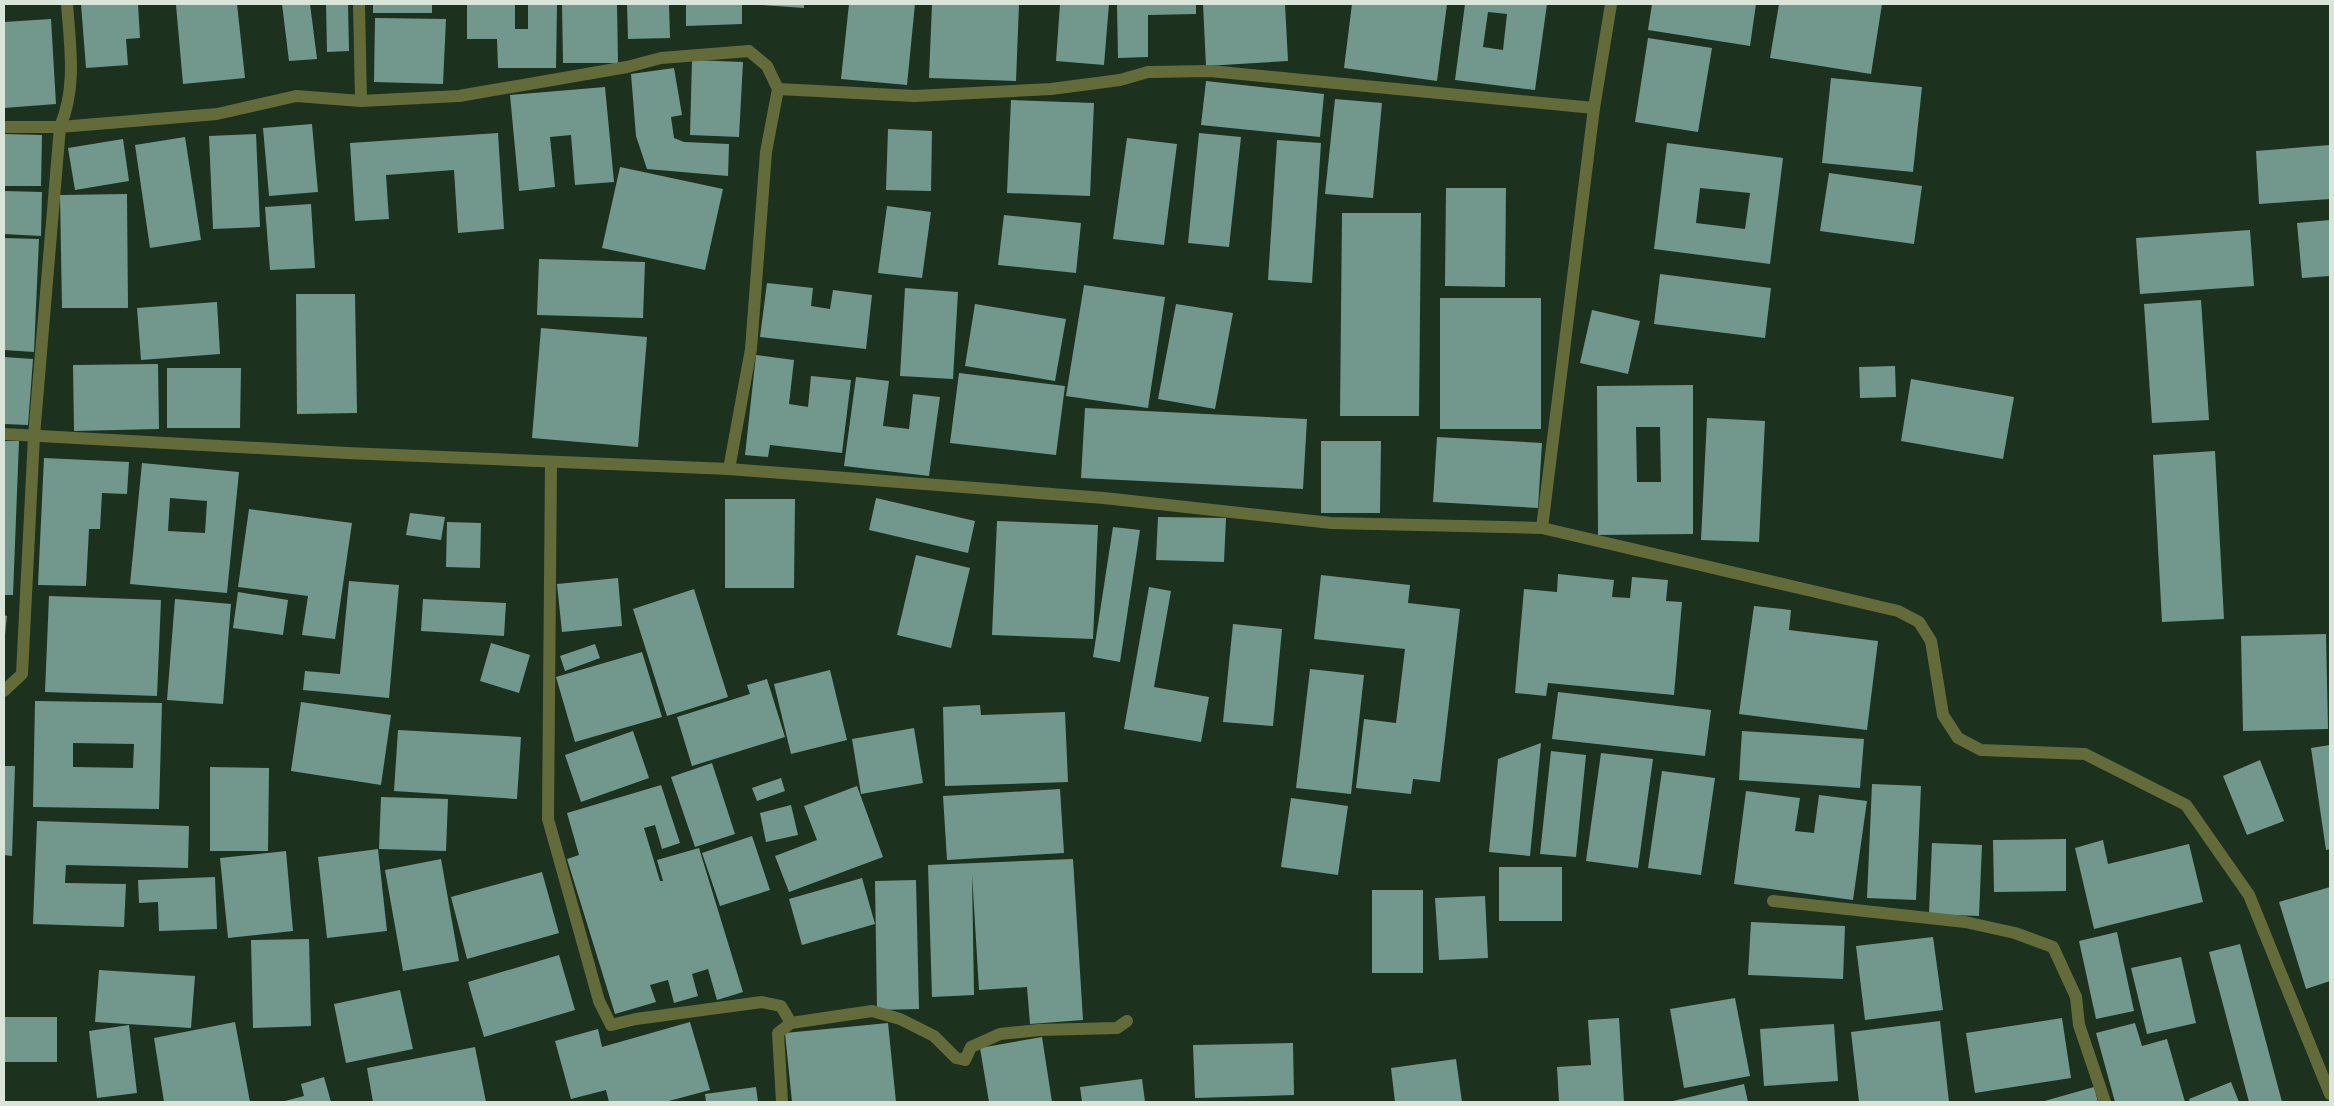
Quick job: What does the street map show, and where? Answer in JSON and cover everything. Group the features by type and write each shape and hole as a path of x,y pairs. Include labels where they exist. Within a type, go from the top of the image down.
{"street":[{"path":"4,692 22,674 34,436 60,128 66,112 73,73 67,4"},
{"path":"359,4 361,101"},
{"path":"1542,528 1594,108 1612,4"},
{"path":"4,126 60,128 217,114 296,96 361,101 459,96 627,68 661,58 749,51 767,66 778,88 766,152 751,349 730,469"},
{"path":"778,88 924,96 1051,89 1120,80 1148,72 1210,71 1594,108"},
{"path":"4,434 551,462 730,469 1104,498 1331,523 1542,528 1898,611 1919,622 1930,641 1943,715 1958,738 1981,750 2084,754 2186,805 2249,895 2330,1094"},
{"path":"551,462 548,819 599,1001 611,1025 636,1019 762,1002 782,1006 791,1022"},
{"path":"1773,901 1965,922 2015,933 2053,947 2076,997 2079,1026 2105,1102"},
{"path":"782,1102 778,1033 791,1022 872,1010 900,1019 934,1036 956,1058 965,1060 970,1047 1000,1034 1039,1030 1117,1028 1127,1020"}],"building":[{"path":"81,4 138,4 140,38 126,39 128,65 86,68"},
{"path":"237,4 245,78 183,84 176,5"},
{"path":"282,4 310,4 317,59 289,61"},
{"path":"326,4 348,4 349,51 327,52"},
{"path":"373,4 432,4 432,13 373,13"},
{"path":"467,4 515,4 515,29 528,29 528,4 557,4 556,68 498,68 497,39 467,39"},
{"path":"562,4 617,4 618,63 563,63"},
{"path":"627,4 669,4 670,38 628,39"},
{"path":"686,4 742,4 742,24 686,26"},
{"path":"750,4 804,4 804,8"},
{"path":"849,4 915,4 907,85 841,79"},
{"path":"932,4 1019,4 1016,81 929,78"},
{"path":"1060,4 1109,4 1104,65 1056,61"},
{"path":"1117,4 1196,4 1196,14 1148,15 1148,57 1118,58"},
{"path":"1203,4 1285,4 1288,61 1206,66"},
{"path":"1352,4 1447,4 1437,81 1344,68"},
{"path":"1465,4 1547,4 1535,90 1455,80","holes":["1488,12 1507,14 1503,50 1483,47"]},
{"path":"1652,4 1756,4 1750,46 1648,30"},
{"path":"1779,4 1882,4 1871,74 1770,58"},
{"path":"375,18 446,19 443,84 374,82"},
{"path":"51,19 56,104 4,108 4,22"},
{"path":"1648,38 1712,48 1698,132 1635,122"},
{"path":"692,60 743,62 739,137 690,135"},
{"path":"674,68 682,115 671,117 674,138 684,142 729,144 728,176 647,169 636,136 631,74"},
{"path":"1831,78 1922,87 1913,172 1822,163"},
{"path":"1206,81 1324,94 1320,137 1201,125"},
{"path":"605,87 614,182 575,185 571,135 550,137 555,187 519,191 510,95"},
{"path":"1335,99 1382,103 1373,198 1325,194"},
{"path":"1011,100 1094,103 1090,196 1007,193"},
{"path":"312,124 318,192 269,196 263,128"},
{"path":"888,129 932,131 931,191 886,190"},
{"path":"498,133 504,229 458,233 454,170 386,175 389,219 355,221 350,143"},
{"path":"1199,133 1241,137 1229,247 1188,243"},
{"path":"4,134 42,135 41,186 4,186"},
{"path":"256,134 260,227 213,229 209,136"},
{"path":"185,137 201,240 150,248 135,145"},
{"path":"1127,138 1177,144 1164,245 1113,239"},
{"path":"123,139 129,181 75,190 68,148"},
{"path":"1277,140 1321,143 1312,283 1268,280"},
{"path":"1667,143 1783,158 1770,264 1654,249","holes":["1700,188 1750,193 1745,229 1696,223"]},
{"path":"2330,145 2330,199 2259,204 2256,151"},
{"path":"620,167 723,189 705,270 602,248"},
{"path":"1829,173 1922,186 1914,244 1820,231"},
{"path":"1446,188 1506,188 1505,287 1445,286"},
{"path":"4,191 42,192 41,236 4,234"},
{"path":"127,194 128,308 62,308 60,195"},
{"path":"311,204 315,268 270,270 265,207"},
{"path":"887,206 931,212 922,278 878,273"},
{"path":"1342,213 1421,213 1419,416 1340,416"},
{"path":"1004,215 1081,223 1076,273 998,265"},
{"path":"2330,220 2330,276 2302,278 2297,223"},
{"path":"2250,230 2254,286 2140,294 2136,238"},
{"path":"4,238 39,239 34,352 4,350"},
{"path":"539,259 645,262 643,318 537,315"},
{"path":"1660,274 1771,288 1765,338 1654,324"},
{"path":"767,283 813,288 811,306 830,309 833,290 872,295 866,349 760,337"},
{"path":"1084,285 1165,297 1148,408 1066,396"},
{"path":"905,288 958,292 953,379 900,376"},
{"path":"296,294 355,294 357,413 297,414"},
{"path":"1440,298 1541,298 1541,429 1440,429"},
{"path":"2201,300 2209,420 2152,423 2144,304"},
{"path":"217,302 220,354 141,360 137,308"},
{"path":"975,304 1066,319 1055,381 965,366"},
{"path":"1176,304 1233,313 1215,409 1158,399"},
{"path":"1592,310 1640,321 1628,374 1580,363"},
{"path":"541,328 647,337 638,447 532,438"},
{"path":"756,355 794,360 789,404 808,407 811,376 851,380 842,453 770,445 768,457 745,455"},
{"path":"4,357 33,359 28,425 4,424"},
{"path":"158,364 159,429 74,431 73,365"},
{"path":"1895,366 1896,397 1860,398 1859,367"},
{"path":"167,368 241,368 240,428 167,428"},
{"path":"959,373 1065,386 1056,455 950,443"},
{"path":"856,377 889,381 883,426 909,429 913,394 940,397 929,476 844,466"},
{"path":"1911,379 2014,397 2003,459 1901,441"},
{"path":"1693,385 1693,534 1598,535 1597,386","holes":["1636,427 1660,427 1661,482 1637,482"]},
{"path":"1085,408 1307,419 1303,489 1081,478"},
{"path":"1707,418 1765,421 1759,542 1701,540"},
{"path":"1437,437 1542,443 1538,508 1433,502"},
{"path":"4,441 19,441 13,595 4,595"},
{"path":"1321,441 1381,441 1380,513 1321,513"},
{"path":"2215,451 2224,619 2162,622 2153,455"},
{"path":"44,458 129,462 127,494 102,493 100,529 89,529 86,586 38,585"},
{"path":"142,463 239,472 227,593 130,584","holes":["170,498 207,501 205,533 168,531"]},
{"path":"876,498 975,521 968,553 869,530"},
{"path":"725,499 795,499 794,588 725,588"},
{"path":"249,509 352,523 335,639 302,635 308,596 238,587"},
{"path":"410,513 445,517 441,540 406,535"},
{"path":"1158,517 1226,518 1224,562 1156,560"},
{"path":"997,521 1098,525 1093,639 992,635"},
{"path":"447,522 481,523 480,568 446,567"},
{"path":"1113,527 1140,530 1120,662 1093,657"},
{"path":"916,555 970,568 951,648 897,635"},
{"path":"1558,574 1614,580 1612,597 1630,598 1632,577 1668,580 1666,601 1682,602 1674,695 1548,683 1546,696 1515,693 1524,589 1557,592"},
{"path":"1321,575 1410,585 1408,603 1460,609 1440,782 1413,779 1411,794 1356,788 1364,719 1396,723 1405,649 1314,639"},
{"path":"618,578 622,626 562,632 557,584"},
{"path":"349,581 399,585 389,698 303,690 305,671 340,674"},
{"path":"1149,587 1171,591 1154,687 1209,697 1201,742 1124,729"},
{"path":"694,589 728,697 667,716 633,609"},
{"path":"238,592 288,600 283,635 233,628"},
{"path":"49,596 161,600 157,696 45,692"},
{"path":"175,599 231,604 223,704 167,700"},
{"path":"423,599 506,603 504,636 421,631"},
{"path":"1754,606 1791,610 1789,630 1878,641 1867,730 1739,714"},
{"path":"4,615 7,616 5,635 4,635"},
{"path":"1233,624 1282,629 1273,726 1223,722"},
{"path":"2326,634 2328,729 2243,731 2241,636"},
{"path":"491,643 530,655 519,693 480,681"},
{"path":"595,644 600,658 565,671 560,656"},
{"path":"642,652 662,717 575,742 556,677"},
{"path":"1310,669 1364,675 1351,794 1296,788"},
{"path":"830,670 847,740 791,754 774,684"},
{"path":"767,679 785,737 692,766 677,717 750,694 747,685"},
{"path":"1558,692 1711,710 1705,756 1552,739"},
{"path":"35,701 162,703 159,809 33,807","holes":["73,743 134,744 133,768 73,767"]},
{"path":"301,702 391,715 381,785 291,771"},
{"path":"980,705 981,715 1065,712 1068,782 945,786 943,707"},
{"path":"914,728 923,783 861,794 852,739"},
{"path":"398,730 521,737 517,799 394,791"},
{"path":"633,731 649,778 581,802 565,755"},
{"path":"1742,731 1864,739 1860,788 1739,780"},
{"path":"1541,743 1530,856 1489,852 1498,759"},
{"path":"2330,745 2330,849 2326,850 2311,748"},
{"path":"1551,751 1586,755 1576,857 1540,854"},
{"path":"1601,753 1653,759 1638,868 1586,861"},
{"path":"2260,760 2284,821 2247,835 2223,776"},
{"path":"712,763 735,834 695,847 671,777"},
{"path":"4,766 15,766 12,856 4,855"},
{"path":"210,767 269,768 268,851 210,851"},
{"path":"1662,771 1715,778 1701,875 1648,868"},
{"path":"781,778 785,791 757,801 752,788"},
{"path":"1872,784 1921,786 1916,900 1867,898"},
{"path":"661,785 680,843 662,849 655,825 644,828 660,881 663,881 657,860 699,848 743,992 717,1000 708,969 692,974 698,996 674,1003 668,980 650,985 656,1002 615,1014 567,859 579,855 567,813"},
{"path":"857,786 883,857 789,892 775,856 817,840 804,806"},
{"path":"1060,789 1064,853 947,860 943,796"},
{"path":"1746,791 1800,798 1795,831 1814,833 1819,795 1867,801 1853,900 1734,884"},
{"path":"381,797 448,799 446,851 379,849"},
{"path":"1291,798 1348,806 1338,875 1281,867"},
{"path":"791,805 798,835 766,842 760,813"},
{"path":"37,821 189,826 188,868 66,865 65,883 126,884 124,927 33,924"},
{"path":"752,836 770,890 720,906 702,853"},
{"path":"2066,839 2066,891 1994,892 1993,840"},
{"path":"2103,840 2108,864 2189,844 2203,902 2094,929 2075,848"},
{"path":"1932,843 1982,845 1979,916 1929,914"},
{"path":"378,849 387,931 327,938 318,857"},
{"path":"286,851 293,931 228,938 220,858"},
{"path":"441,859 459,961 403,971 385,870"},
{"path":"1073,859 1083,1020 1030,1024 1027,987 979,990 972,874 974,995 932,997 928,865"},
{"path":"1499,867 1562,867 1562,921 1499,921"},
{"path":"542,872 559,933 467,959 451,897"},
{"path":"215,877 217,929 159,931 158,902 139,903 138,880"},
{"path":"862,878 875,924 802,945 789,899"},
{"path":"916,880 919,1009 877,1010 875,881"},
{"path":"2330,887 2330,981 2306,989 2279,902"},
{"path":"1372,890 1423,890 1423,973 1372,973"},
{"path":"1485,896 1488,958 1439,960 1435,898"},
{"path":"1751,922 1845,926 1843,979 1748,975"},
{"path":"2117,932 2134,1011 2096,1019 2079,941"},
{"path":"1933,937 1943,1010 1865,1020 1856,946"},
{"path":"309,939 311,1026 253,1028 251,940"},
{"path":"2240,944 2282,1102 2249,1102 2209,952"},
{"path":"559,955 575,1010 484,1037 468,982"},
{"path":"2181,957 2196,1023 2147,1034 2131,968"},
{"path":"99,970 195,976 191,1028 95,1022"},
{"path":"400,990 413,1049 346,1063 334,1004"},
{"path":"1735,998 1750,1076 1684,1088 1670,1009"},
{"path":"4,1017 57,1017 57,1062 4,1062"},
{"path":"1619,1018 1624,1102 1559,1102 1557,1067 1591,1065 1588,1020"},
{"path":"2062,1018 2071,1078 1975,1093 1966,1033"},
{"path":"1940,1021 1949,1102 1859,1102 1851,1032"},
{"path":"235,1022 250,1102 164,1102 154,1038"},
{"path":"690,1022 710,1090 665,1102 609,1102 606,1090 571,1099 555,1041 598,1029 602,1047"},
{"path":"888,1023 896,1102 792,1102 785,1033"},
{"path":"2135,1023 2142,1046 2167,1039 2185,1102 2115,1102 2096,1033"},
{"path":"1834,1024 1838,1081 1764,1086 1760,1029"},
{"path":"129,1025 137,1093 97,1098 89,1031"},
{"path":"1042,1037 1052,1102 989,1102 980,1048"},
{"path":"1293,1043 1294,1095 1195,1098 1193,1045"},
{"path":"475,1047 486,1102 373,1102 367,1068"},
{"path":"1456,1059 1462,1102 1395,1102 1391,1068"},
{"path":"324,1077 331,1102 281,1102 304,1096 301,1084"},
{"path":"1142,1079 1145,1102 1082,1102 1080,1087"},
{"path":"2231,1082 2239,1102 2190,1102 2189,1099"},
{"path":"1744,1084 1748,1102 1669,1102"},
{"path":"756,1087 758,1102 706,1102 705,1094"},
{"path":"2094,1087 2098,1102 2041,1102"}]}
